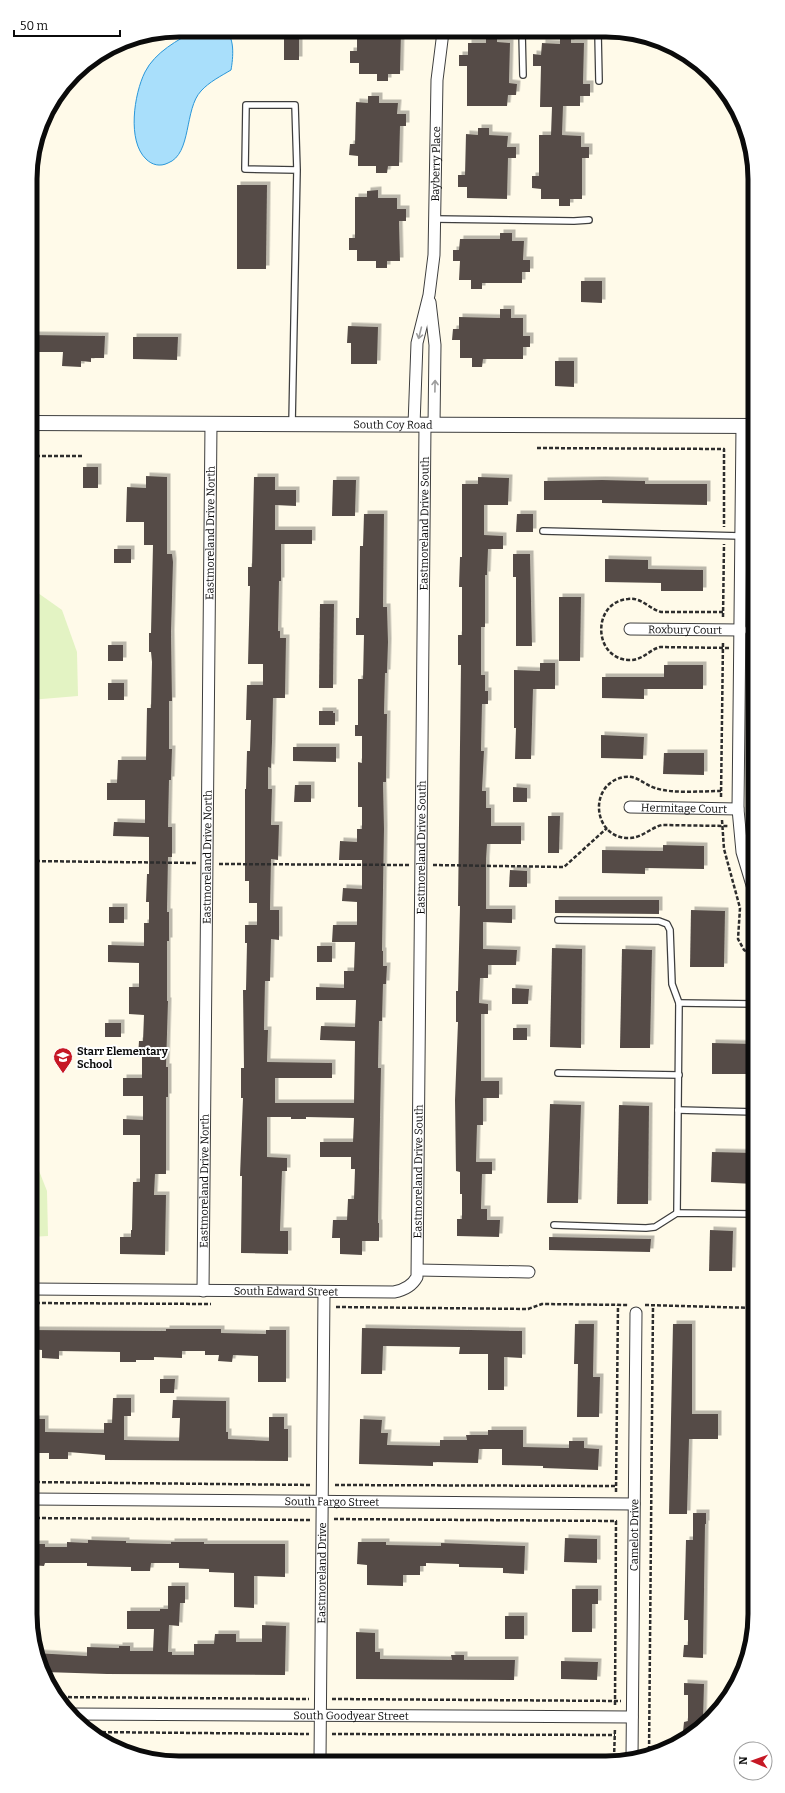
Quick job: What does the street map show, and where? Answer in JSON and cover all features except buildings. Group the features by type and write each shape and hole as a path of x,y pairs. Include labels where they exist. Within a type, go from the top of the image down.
{"street":[{"name":"Bayberry Place","path":"424,425 417,343 429,295 434,255 437,80 442,37"},
{"name":"Bayberry Place","path":"424,425 435,345 429,295"},
{"name":"South Coy Road","path":"37,422 748,426"},
{"name":"Eastmoreland Drive North","path":"203,1290 211,424"},
{"name":"Eastmoreland Drive South","path":"418,1270 424,425"},
{"path":"748,442 742,536 738,809 742,852 748,872"},
{"name":"Roxbury Court","path":"630,629 741,630"},
{"name":"Hermitage Court","path":"630,807 738,809"},
{"path":"418,1270 529,1272"},
{"name":"South Edward Street","path":"37,1289 394,1292 401,1291 414,1281 418,1270"},
{"name":"Eastmoreland Drive","path":"320,1756 324,1292"},
{"name":"Camelot Drive","path":"632,1753 636,1313"},
{"name":"South Fargo Street","path":"37,1499 634,1504"},
{"name":"South Goodyear Street","path":"79,1714 632,1717"}],"lane":[{"path":"522,37 523,75"},
{"path":"598,37 599,81"},
{"path":"292,424 297,170 295,105 246,105 245,169 297,170"},
{"path":"435,219 589,220"},
{"path":"543,531 742,536"},
{"path":"558,920 659,921 667,924 670,930 672,984 679,1003 677,1213"},
{"path":"679,1003 748,1004"},
{"path":"558,1073 679,1075"},
{"path":"678,1110 748,1112"},
{"path":"554,1225 646,1228 655,1227 677,1213 748,1214"}],"path":[{"path":"537,448 724,449 721,809 724,849 740,908 738,940 744,950 748,953"},
{"path":"37,456 82,456"},
{"path":"37,861 564,867 607,828"},
{"path":"616,1486 618,1305"},
{"path":"650,1749 653,1305"},
{"path":"37,1518 616,1521 615,1708"},
{"path":"64,1697 650,1701"},
{"path":"614,1756 615,1722"},
{"path":"100,1732 615,1735"}],"green space":[{"path":"37,593 62,610 77,652 78,696 37,699"},
{"path":"37,1166 47,1191 48,1236 37,1237"}],"water":[{"path":"184,37 230,37 232,41 231,70 215,79 201,91 192,109 185,141 181,150 176,158 168,163 159,165 153,164 146,159 140,151 136,141 134,129 135,104 141,81 149,65 155,58"}],"place":[{"name":"Starr Elementary School","path":"63,1074"}]}
